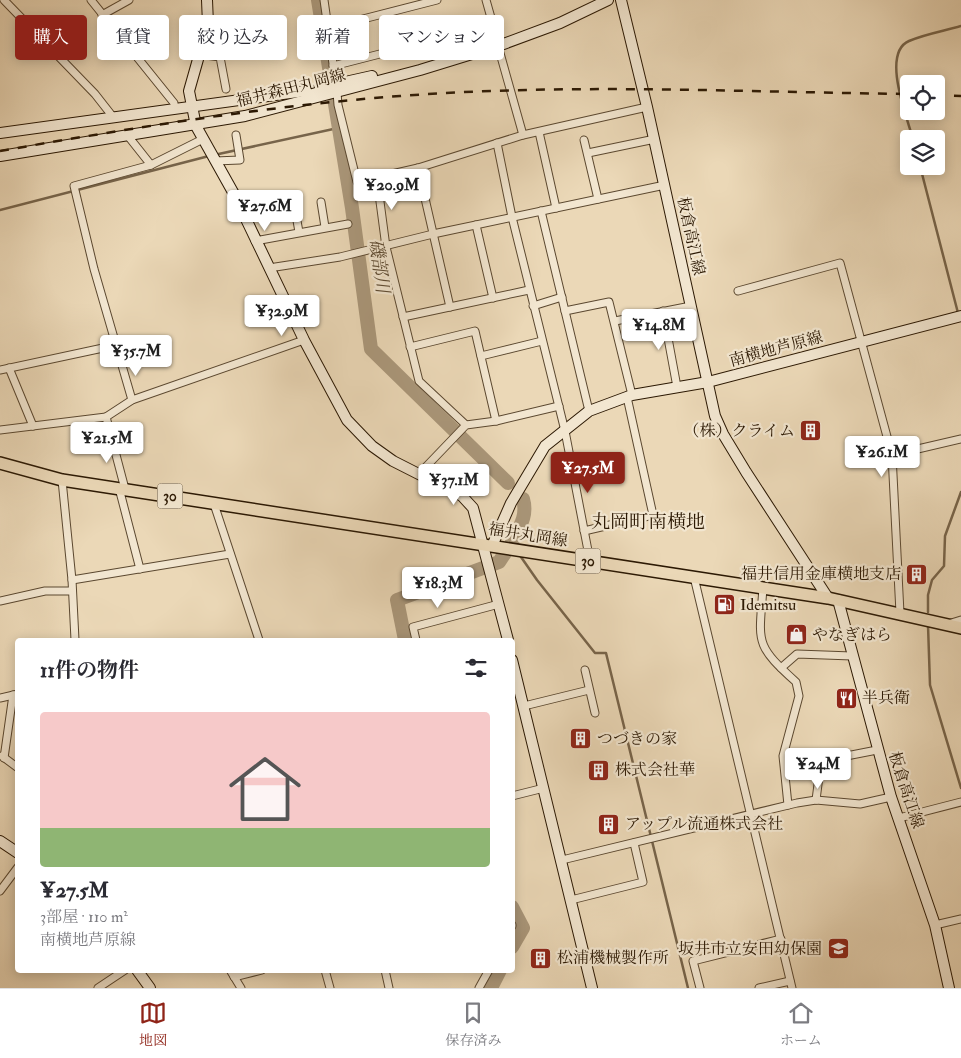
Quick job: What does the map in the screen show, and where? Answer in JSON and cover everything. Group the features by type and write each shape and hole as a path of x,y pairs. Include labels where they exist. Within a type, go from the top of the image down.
{"main road":[{"path":"207,0 208,15"},
{"name":"福井森田丸岡線","path":"504,40 596,0"},
{"name":"福井森田丸岡線","path":"504,40 560,24 608,0"},
{"name":"板倉高江線","path":"621,0 648,107 715,416 723,434 833,599 852,656 891,797 935,925 949,988"},
{"path":"196,60 190,85 191,107 196,126 234,194 304,340 347,420 372,446 393,461 462,496 473,508 488,546 508,638"},
{"name":"福井森田丸岡線","path":"0,156 196,126 245,116 436,60"},
{"name":"福井森田丸岡線","path":"0,133 332,90"},
{"name":"南横地芦原線","path":"488,546 528,472 545,446 589,411 630,396 708,382 961,316"},
{"name":"福井丸岡線","path":"0,463 62,480 833,599 961,628"},
{"path":"515,672 592,988"},
{"path":"0,841 15,851"},
{"path":"139,973 150,988"}],"street":[{"path":"4,0 95,94 113,117"},
{"path":"91,0 102,15 129,0"},
{"path":"324,0 326,15"},
{"path":"369,17 437,0"},
{"path":"486,0 490,15"},
{"path":"333,66 379,54"},
{"path":"139,60 174,103 175,109"},
{"path":"221,60 226,89"},
{"path":"332,60 332,90 338,105 357,182 377,179 418,168 522,134 539,132 648,107"},
{"path":"503,60 522,134"},
{"path":"539,132 556,208"},
{"path":"216,161 240,160 236,135"},
{"path":"128,136 151,165"},
{"path":"132,400 94,269 74,186 151,165 203,139"},
{"path":"588,153 655,139"},
{"path":"584,140 598,199"},
{"path":"497,143 529,290 565,431 590,561"},
{"path":"418,168 450,307"},
{"path":"377,179 386,247 419,381 464,428"},
{"path":"270,268 355,254 433,234 665,185"},
{"path":"321,202 326,227"},
{"path":"294,204 299,232"},
{"path":"541,211 589,411"},
{"path":"255,241 348,224"},
{"path":"476,225 493,298"},
{"path":"738,291 840,263 892,455 900,613"},
{"path":"402,316 529,290"},
{"path":"533,306 562,297"},
{"path":"565,311 609,302 616,321 653,515 584,531"},
{"path":"616,321 691,306"},
{"path":"663,311 677,387"},
{"path":"410,347 475,331 496,421"},
{"path":"1,428 106,417 132,400 304,340"},
{"path":"481,356 542,342"},
{"path":"0,370 116,345"},
{"path":"9,368 33,426"},
{"path":"418,474 464,428 559,406"},
{"path":"106,417 140,569"},
{"path":"892,455 961,439"},
{"path":"62,480 72,580 75,638"},
{"path":"214,504 258,638"},
{"path":"72,580 230,554"},
{"path":"694,577 791,984 759,988"},
{"path":"763,588 761,642 764,650 796,682 800,696 783,756 788,805"},
{"path":"0,601 45,591 72,590"},
{"path":"416,638 413,626 499,604"},
{"path":"945,624 961,620"},
{"path":"781,668 797,654 852,656"},
{"path":"585,670 595,713"},
{"path":"524,706 589,690"},
{"path":"0,698 15,695 2,757 15,766"},
{"path":"816,800 821,761 877,750"},
{"path":"515,795 544,788"},
{"path":"562,860 788,805 816,800 860,804 891,797"},
{"path":"899,818 961,802"},
{"path":"571,900 643,882 634,843"},
{"path":"0,891 15,871"},
{"path":"935,925 961,919"},
{"path":"700,988 693,961 781,939"},
{"path":"98,988 120,973"},
{"path":"232,973 241,988"},
{"path":"234,977 250,973"},
{"path":"326,973 330,988"},
{"path":"386,973 389,988"},
{"path":"479,988 487,973"}],"waterway":[{"name":"磯部川","path":"318,0 352,208 371,349 508,483"},
{"path":"910,130 898,86 896,71 897,58 901,48 909,41 928,34 961,26"},
{"path":"214,155 338,128"},
{"path":"0,210 209,156"},
{"path":"922,175 958,313"},
{"path":"928,612 928,595 932,580 944,566 945,536 961,492"},
{"name":"磯部川","path":"512,542 524,516 523,499"},
{"name":"磯部川","path":"405,638 397,600 499,562 505,553"},
{"path":"521,557 595,653 606,653 688,988"},
{"path":"928,625 930,685 961,788"},
{"name":"磯部川","path":"515,913 523,928 515,942"},
{"name":"磯部川","path":"491,988 498,973"}],"railway":[{"path":"0,151 149,126 249,112 400,96 463,92 591,89 900,94"},
{"path":"945,95 961,96"}],"place":[{"name":"（株）クライム","path":"811,431"},
{"name":"福井信用金庫横地支店","path":"917,574"},
{"name":"Idemitsu","path":"724,605"},
{"name":"やなぎはら","path":"796,635"},
{"name":"半兵衛","path":"846,698"},
{"name":"つづきの家","path":"581,739"},
{"name":"株式会社華","path":"599,770"},
{"name":"アップル流通株式会社","path":"609,824"},
{"name":"坂井市立安田幼保園","path":"838,949"},
{"name":"松浦機械製作所","path":"541,958"}],"district":[{"name":"丸岡町南横地","path":"648,522"}]}
